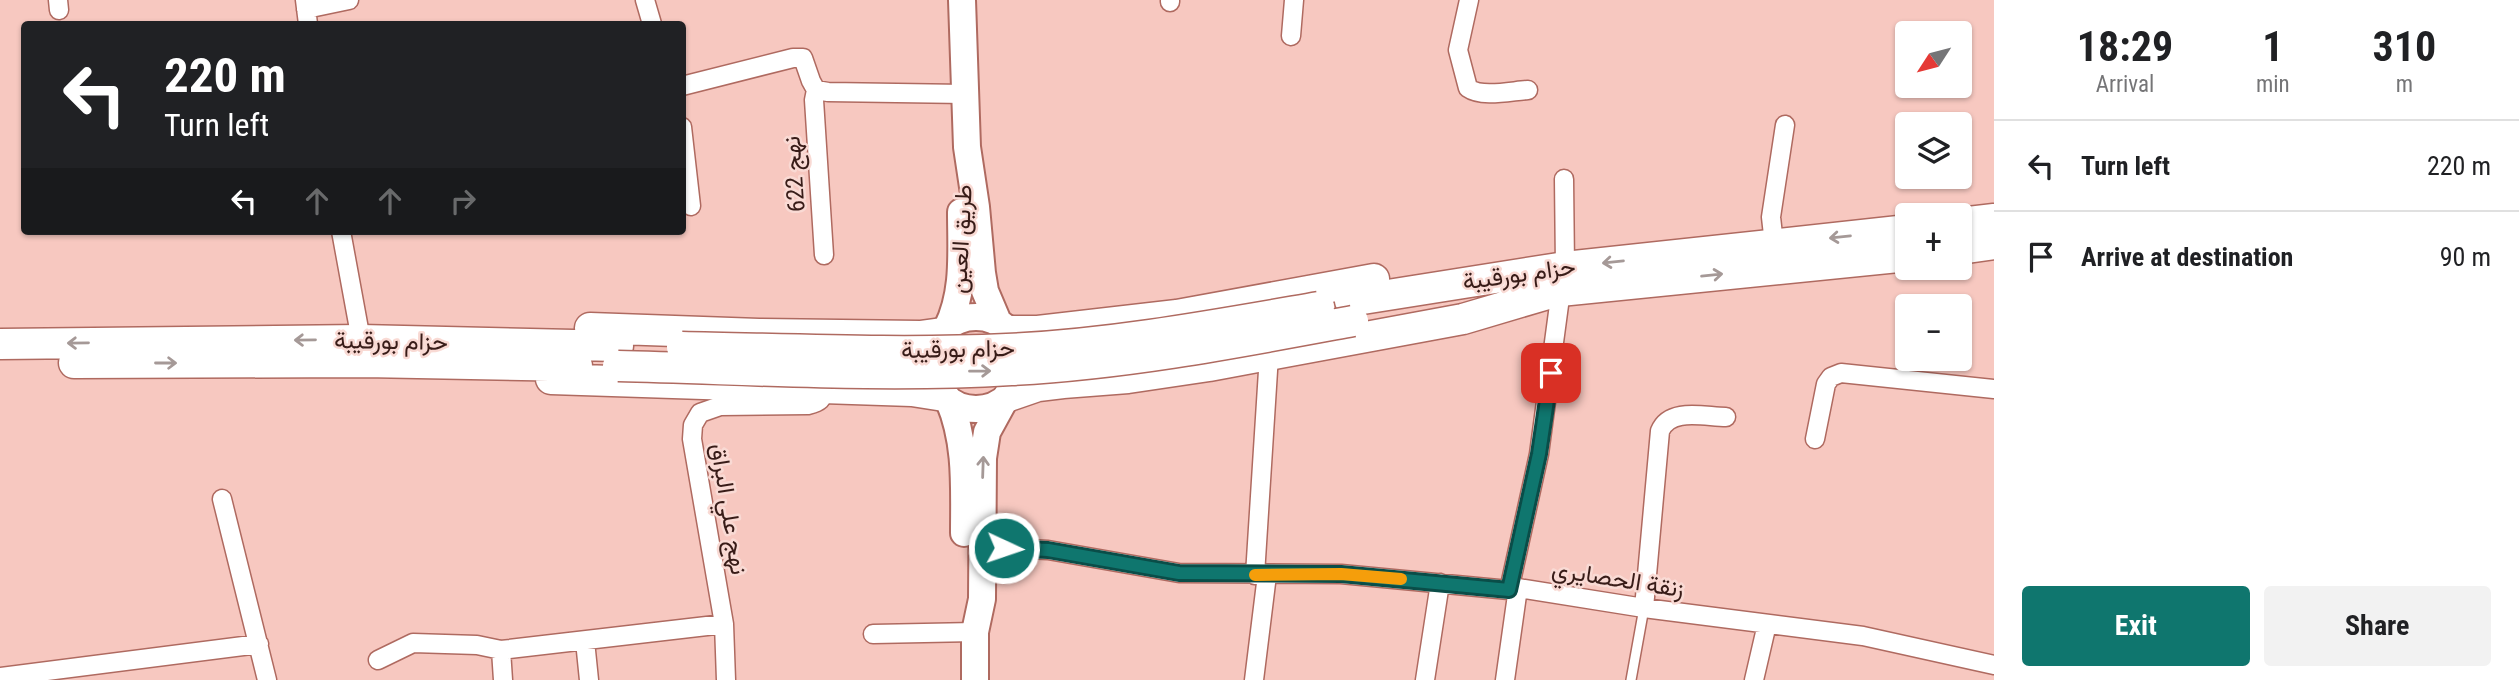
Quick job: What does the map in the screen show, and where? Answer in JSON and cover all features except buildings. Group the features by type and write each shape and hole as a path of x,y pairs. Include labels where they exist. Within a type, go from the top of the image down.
{"highway":[{"path":"1972,222 1994,219"},
{"name":"حزام بورقيبة","path":"0,344 366,347 618,356 1007,349 1122,340 1352,311 1774,244 1895,231"},
{"path":"1972,247 1994,244"},
{"name":"حزام بورقيبة","path":"1563,279 1895,257"},
{"path":"1004,327 1038,331 1177,315 1482,261 1563,279"},
{"path":"1006,398 1038,386 1128,378 1463,319 1563,279"},
{"path":"366,347 489,326 920,336 945,331"},
{"name":"حزام بورقيبة","path":"0,364 366,347"},
{"path":"366,347 504,377 912,391 947,398"}],"main road":[{"name":"طريق العين","path":"962,0 967,147 982,273 985,291 1004,327"},
{"name":"طريق العين","path":"945,331 955,312 959,293 961,210 967,147"},
{"path":"947,398 962,407 976,410 991,407 1015,389 1021,375 1022,359 1018,344 1004,327 980,317 964,319 945,331 933,348 930,363 932,377 947,398 962,439 965,598 975,632"},
{"path":"975,680 975,632 982,599 983,458 987,432 1006,398"}],"street":[{"path":"306,11 349,0"},
{"path":"645,0 651,21"},
{"path":"1291,36 1294,0"},
{"path":"1469,0 1458,50 1468,88 1483,92 1528,90"},
{"name":"نهج 622","path":"686,85 793,58 803,58 816,90 824,255"},
{"path":"816,90 965,94"},
{"path":"1774,244 1771,216 1785,125"},
{"path":"686,162 691,206"},
{"path":"1505,680 1513,589 1539,454 1563,279 1564,179"},
{"path":"342,235 366,347"},
{"path":"1254,680 1261,575 1269,355"},
{"path":"1815,439 1826,384 1831,377 1841,373 1994,389"},
{"name":"نهج علي البراق","path":"724,624 692,439 696,419 706,410 720,406 808,405 819,402 824,388"},
{"path":"1644,608 1663,424 1674,416 1726,418"},
{"path":"222,499 267,680"},
{"name":"زنقة الحصايري","path":"982,547 1048,550 1179,573 1341,574 1513,589 1863,636 1994,665"},
{"path":"1425,680 1440,583"},
{"path":"377,660 413,643 477,645 501,650 724,624 726,680"},
{"path":"1754,680 1767,624"},
{"path":"873,634 975,632"},
{"path":"585,641 589,680"},
{"path":"0,677 259,644"},
{"path":"501,650 503,680"}],"lane":[{"path":"1631,680 1644,608"}],"slow traffic":[{"path":"1255,575 1341,574 1401,579"}],"route":[{"path":"1004,548 1048,550 1179,573 1341,574 1509,590 1539,454 1551,373"}]}
